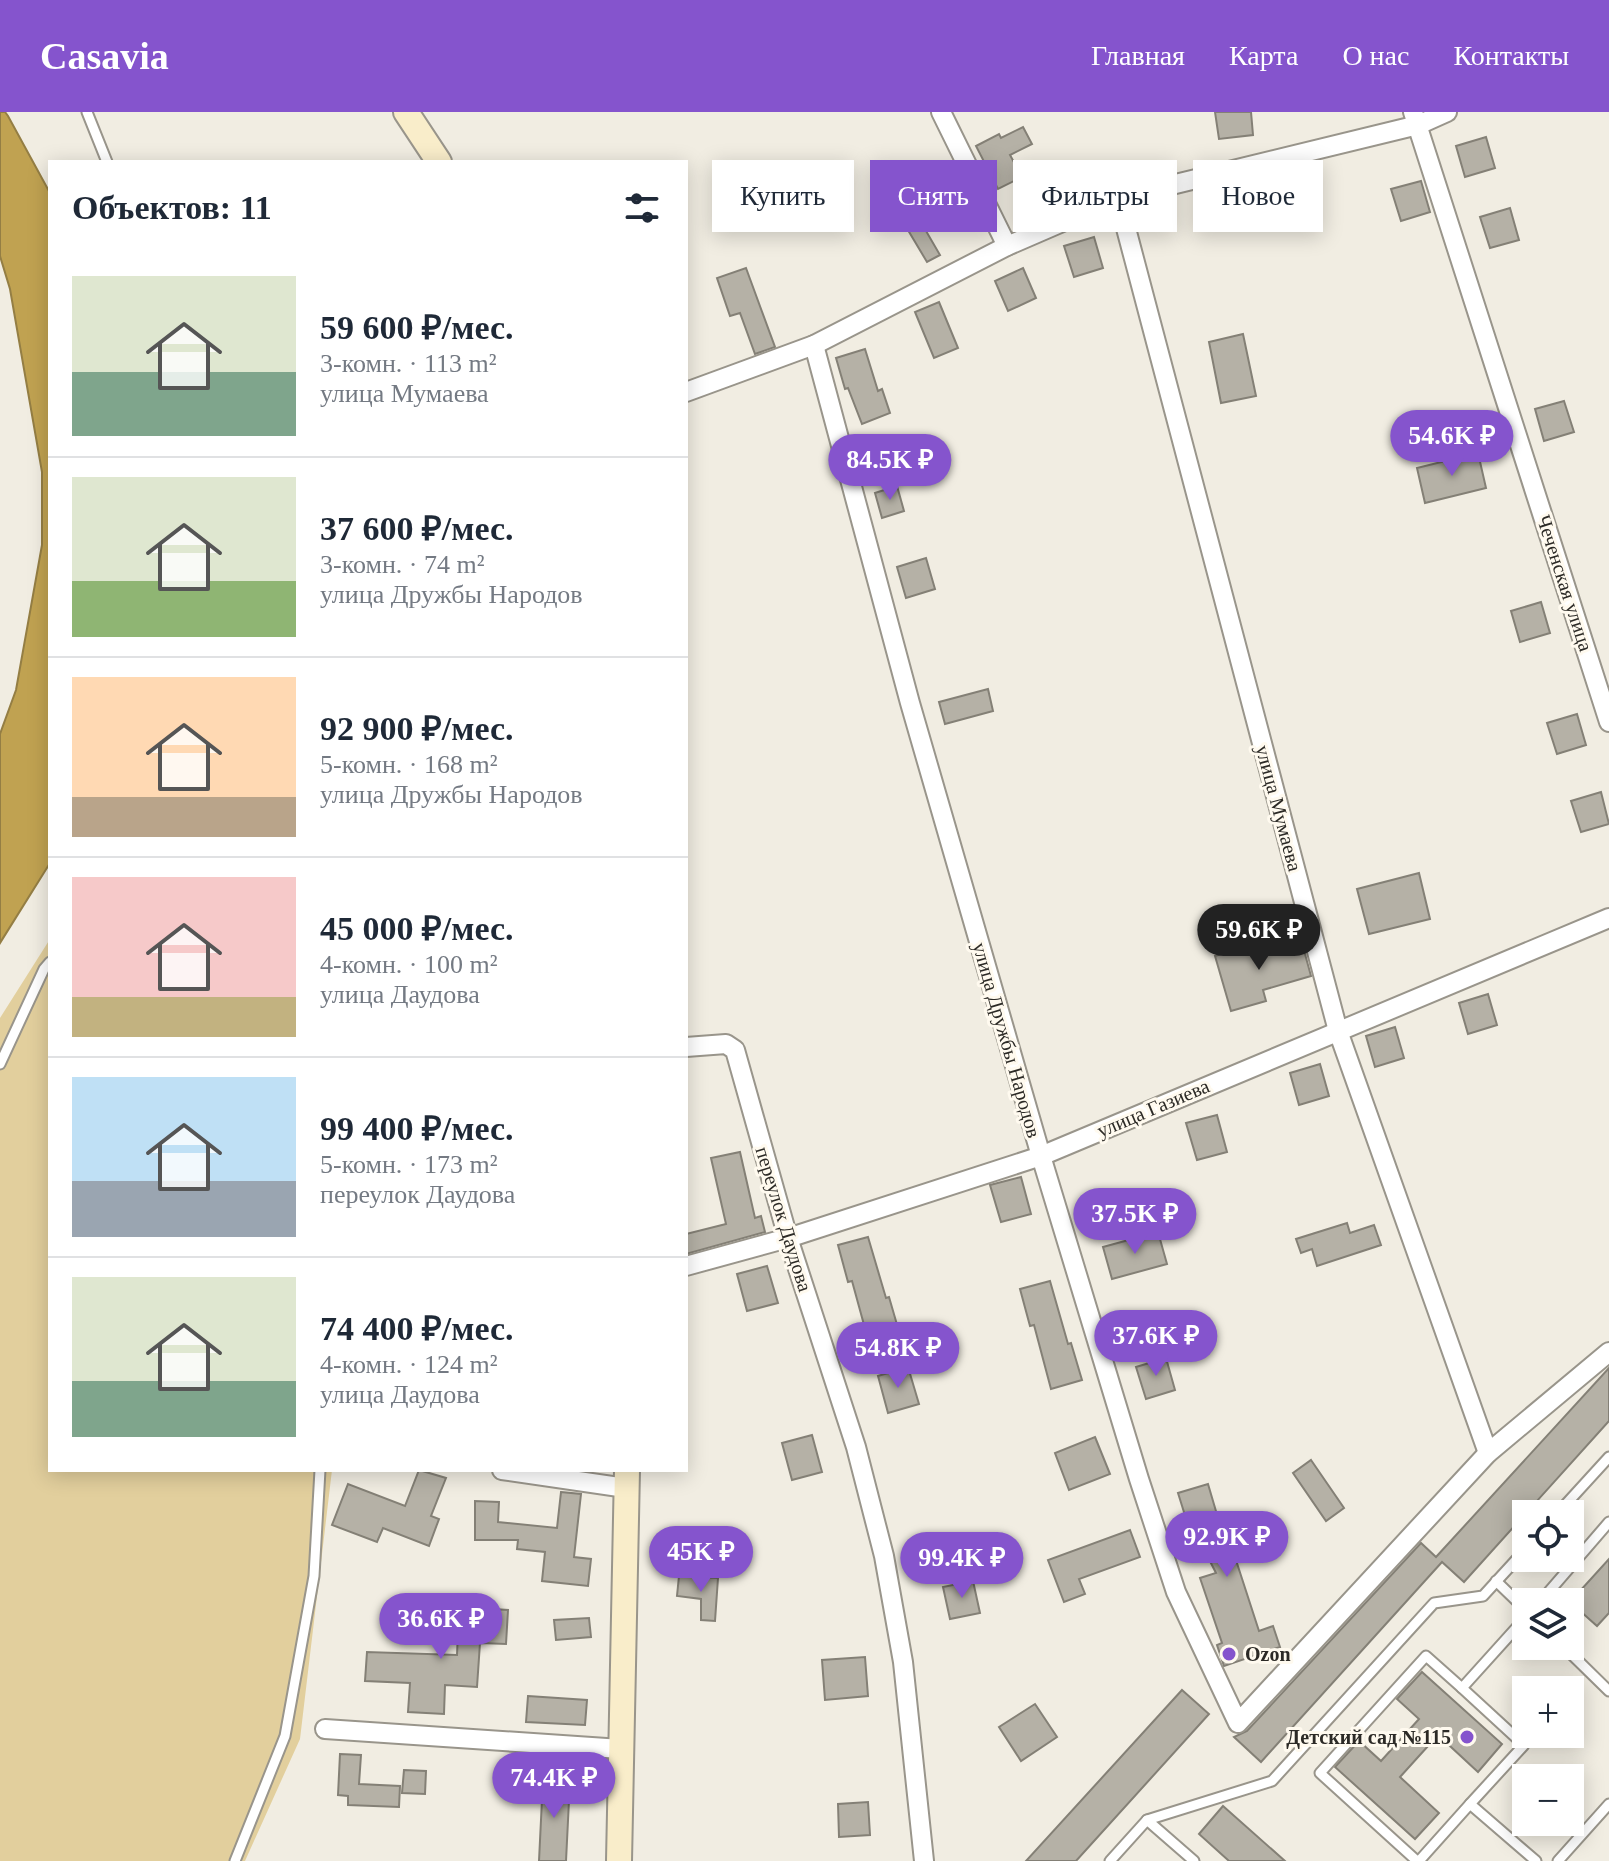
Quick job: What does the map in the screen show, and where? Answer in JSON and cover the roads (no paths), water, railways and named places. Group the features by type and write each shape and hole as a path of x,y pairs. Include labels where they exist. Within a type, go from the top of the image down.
{"street":[{"path":"406,112 438,160"},
{"path":"941,112 1007,246"},
{"path":"1177,182 1447,112"},
{"name":"Чеченская улица","path":"1415,118 1609,722"},
{"path":"688,391 814,345 1039,232"},
{"name":"улица Мумаева","path":"1127,232 1338,1031 1488,1453"},
{"name":"улица Дружбы Народов","path":"814,345 910,703 1134,1465 1176,1592 1238,1723 1488,1453"},
{"name":"улица Газиева","path":"688,1265 788,1238 1041,1156 1609,918"},
{"name":"переулок Даудова","path":"688,1047 726,1044 733,1047 788,1238 856,1447 884,1556 903,1662 924,1861"},
{"path":"1488,1453 1609,1352"},
{"path":"530,1472 627,1479 619,1861"},
{"path":"325,1729 621,1749"}],"lane":[{"path":"87,112 106,160"},
{"path":"0,1064 48,964"},
{"path":"1570,1500 1609,1457"},
{"path":"235,1861 285,1736 314,1576 320,1472"},
{"path":"1552,1588 1609,1522"},
{"path":"1110,1861 1147,1820 1272,1781 1434,1603 1483,1596 1512,1564"},
{"path":"1496,1581 1512,1596"},
{"path":"1462,1688 1512,1633"},
{"path":"1426,1656 1462,1688 1524,1745 1418,1861 1320,1773 1426,1656"},
{"path":"1577,1660 1609,1691"},
{"path":"1470,1804 1536,1861"},
{"path":"1558,1861 1609,1804"},
{"path":"1147,1820 1194,1861"}],"place":[{"name":"Ozon","path":"1229,1654"},
{"name":"Детский сад №115","path":"1467,1737"}]}
